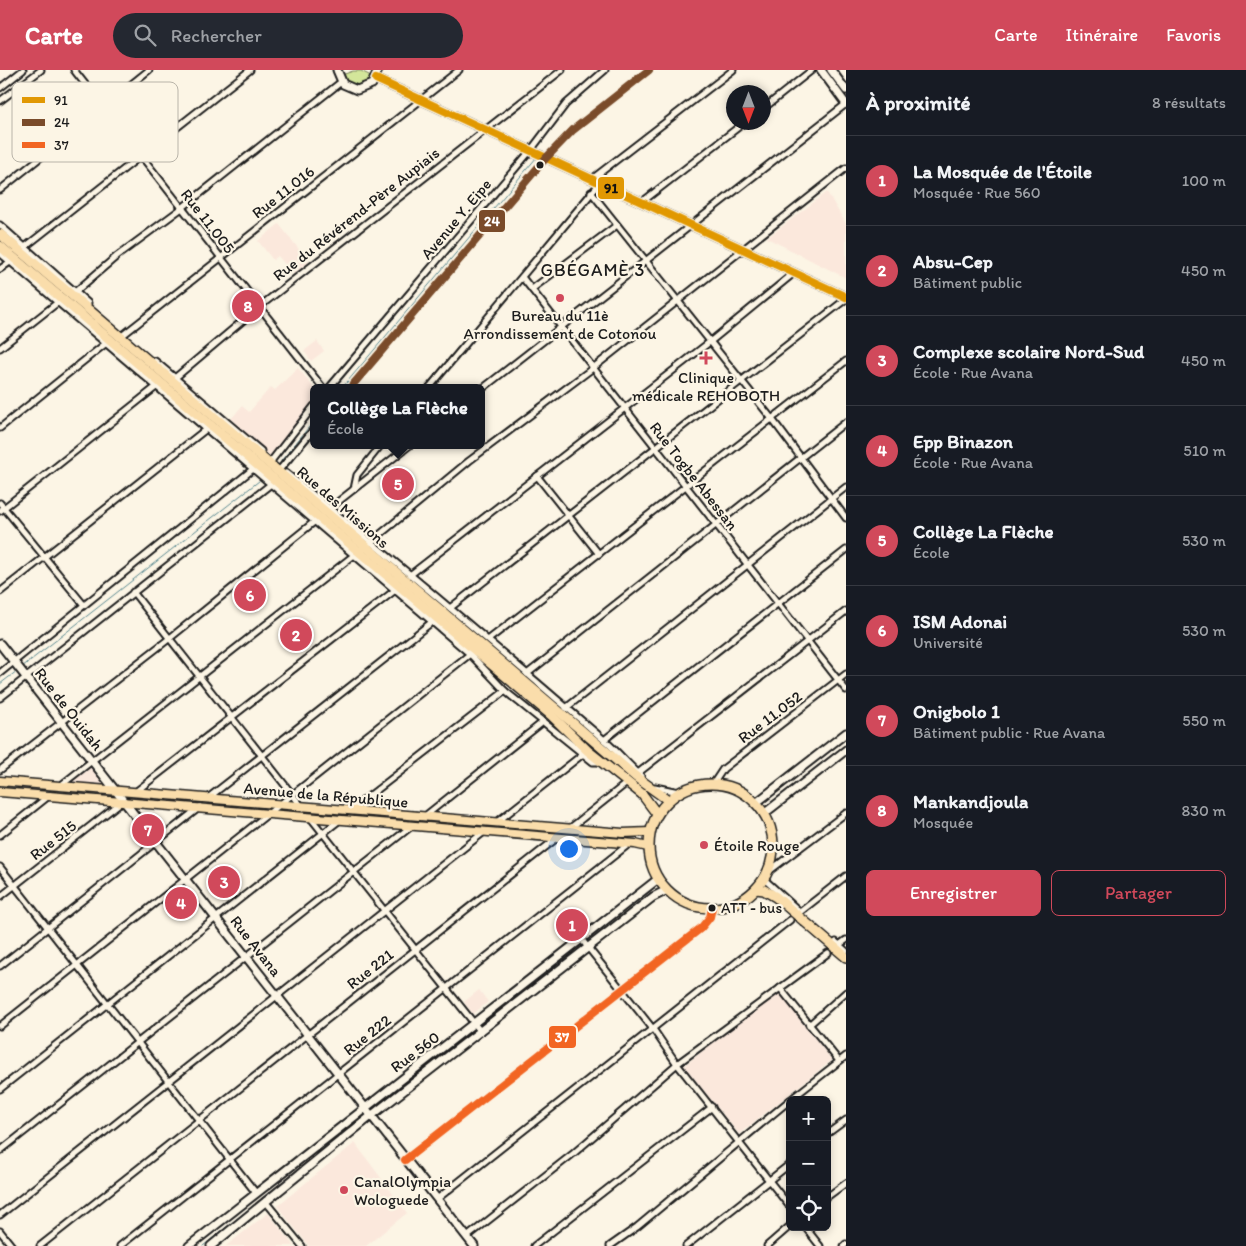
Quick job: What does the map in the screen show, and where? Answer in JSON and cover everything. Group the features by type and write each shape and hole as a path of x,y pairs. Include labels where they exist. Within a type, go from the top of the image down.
{"highway":[{"name":"Rue des Missions","path":"0,234 362,548 602,762 628,782 648,800 657,814"},
{"name":"Rue des Missions","path":"0,246 636,777 668,800"},
{"path":"713,784 737,789 756,803 765,813 771,828 774,844 766,876 756,889 735,903 712,908 688,904 667,890 658,879 651,863 648,847 650,832 657,814 668,800 679,792 696,786 713,784"},
{"path":"756,889 764,890 776,897 846,957"}],"main road":[{"path":"337,70 341,82 348,88 357,90 366,88 376,79 378,70"},
{"path":"821,70 846,104"},
{"path":"831,70 846,90"},
{"path":"376,79 846,298"},
{"name":"Rue de Ouidah","path":"0,644 117,791 123,802"},
{"path":"756,803 846,733"},
{"path":"765,813 846,750"},
{"name":"Avenue de la République","path":"0,781 350,812 425,816 635,834 650,832"},
{"name":"Avenue de la République","path":"0,792 485,831 648,847"},
{"name":"Rue Avana","path":"123,802 157,842 474,1246"},
{"name":"Rue 560","path":"189,1246 658,879"},
{"name":"Rue 560","path":"211,1246 371,1116 653,897 667,890"}],"street":[{"path":"0,88 23,70"},
{"path":"25,82 41,70"},
{"name":"Rue 11.005","path":"74,70 83,82"},
{"path":"134,82 149,70"},
{"path":"178,127 250,70"},
{"name":"Rue 11.016","path":"123,335 459,70"},
{"name":"Rue du Révérend-Père Aupiais","path":"176,377 259,307 484,129 562,70"},
{"name":"Avenue Y. Eipe","path":"332,384 531,150 566,104 605,70"},
{"name":"Avenue Y. Eipe","path":"353,384 546,158 573,130 649,70"},
{"path":"592,179 733,70"},
{"path":"771,102 812,70"},
{"path":"75,292 117,256 182,208 341,82"},
{"path":"0,101 12,92"},
{"path":"485,387 846,104"},
{"path":"642,202 735,130"},
{"path":"0,190 35,162"},
{"path":"25,247 133,162"},
{"name":"Rue 11.005","path":"146,162 319,384"},
{"path":"60,786 470,461 593,368 846,168"},
{"path":"433,384 600,183"},
{"path":"591,192 741,379 846,518"},
{"path":"0,225 123,335 176,377 330,508 394,591 470,654 505,691 582,754 595,763 602,762"},
{"path":"532,289 618,225"},
{"path":"0,253 314,522 410,576 604,740 638,773 659,789 679,792"},
{"path":"0,269 10,262"},
{"path":"410,576 624,407 711,341 794,273"},
{"name":"Rue Togbe Abessan","path":"522,277 846,690"},
{"path":"450,608 846,298"},
{"path":"0,348 57,303"},
{"path":"0,428 105,344"},
{"path":"488,640 846,362"},
{"path":"2,510 156,387"},
{"path":"272,460 310,411"},
{"path":"527,674 846,422"},
{"path":"0,592 205,430"},
{"path":"281,468 310,434"},
{"path":"354,489 356,475 378,449"},
{"path":"330,508 405,449"},
{"path":"0,673 253,469"},
{"path":"537,476 599,554"},
{"path":"0,698 271,484"},
{"path":"566,708 846,487"},
{"path":"0,503 2,510 84,605"},
{"path":"0,770 170,638 314,522"},
{"path":"604,740 846,550"},
{"path":"134,793 394,591"},
{"path":"133,592 303,808"},
{"path":"638,773 846,611"},
{"path":"208,798 432,622"},
{"path":"0,1026 470,654"},
{"name":"Rue 11.052","path":"713,784 723,769 846,674"},
{"path":"350,812 505,691"},
{"path":"425,816 543,722"},
{"path":"497,822 582,754"},
{"path":"570,829 628,782"},
{"path":"0,835 51,795"},
{"name":"Rue 515","path":"0,898 123,802"},
{"path":"0,966 200,807"},
{"path":"846,813 766,876 800,912 846,951"},
{"path":"310,817 481,1032"},
{"path":"0,1089 341,819"},
{"path":"0,1152 413,825"},
{"path":"0,1215 485,831"},
{"name":"Rue 221","path":"40,1246 557,838"},
{"name":"Rue 222","path":"120,1246 630,844"},
{"path":"0,867 256,1193"},
{"path":"800,912 846,876"},
{"path":"406,1160 621,989 701,928 710,917 712,908"},
{"path":"437,1199 790,920"},
{"path":"582,940 786,1202"},
{"path":"839,945 846,940"},
{"path":"467,1237 574,1153 677,1064 828,953"},
{"path":"780,988 839,1061"},
{"path":"809,1025 846,992"},
{"path":"795,1096 846,1056"},
{"path":"610,1246 637,1227 786,1103"},
{"path":"534,1246 712,1107"},
{"path":"831,1131 846,1120"},
{"path":"686,1246 786,1167"},
{"path":"831,1195 846,1183"},
{"path":"265,1201 302,1246"},
{"path":"767,1246 786,1229"},
{"path":"0,1231 12,1246"},
{"path":"808,1231 820,1246"}],"shaded area":[{"path":"827,192 846,224 846,278 767,238"},
{"path":"279,224 309,262 293,274 278,256 273,260 258,241"},
{"path":"317,341 324,351 311,361 304,351"},
{"path":"298,368 311,384 310,408 270,456 231,419 242,406 249,412 271,387 275,390"},
{"path":"247,578 266,601 253,612 234,588"},
{"path":"92,766 108,786 69,784"},
{"path":"479,990 488,1002 473,1014 464,1002"},
{"path":"777,990 832,1060 739,1134 684,1066"},
{"name":"CanalOlympia Wologuede","path":"355,1143 407,1213 366,1246 309,1246 277,1206"},
{"path":"268,1213 294,1246 226,1246"}],"green space":[{"path":"353,71 361,71 373,77 370,81 357,87 347,83 342,75"}],"waterway":[{"path":"345,384 537,157"},
{"path":"281,461 310,426"},
{"path":"22,667 259,481"},
{"path":"0,684 17,671"},
{"path":"203,1246 356,1123"}],"transit line":[{"name":"24","path":"353,384 546,158 573,130 649,70"},
{"name":"91","path":"376,79 846,297"},
{"name":"37","path":"405,1160 701,928 710,917 712,908"}],"place":[{"name":"Bureau du 11è Arrondissement de Cotonou","path":"560,298"},
{"name":"Mankandjoula","path":"248,306"},
{"name":"Clinique médicale REHOBOTH","path":"706,358"},
{"name":"Collège La Flèche","path":"398,484"},
{"name":"ISM Adonai","path":"250,595"},
{"name":"Absu-Cep","path":"296,635"},
{"name":"Onigbolo 1","path":"148,830"},
{"name":"Étoile Rouge","path":"704,845"},
{"name":"Complexe scolaire Nord-Sud","path":"224,882"},
{"name":"Epp Binazon","path":"181,903"},
{"name":"ATT - bus","path":"712,908"},
{"name":"La Mosquée de l'Étoile","path":"572,925"},
{"name":"CanalOlympia Wologuede","path":"344,1190"}],"district":[{"name":"GBÉGAMÈ 3","path":"593,270"}]}
